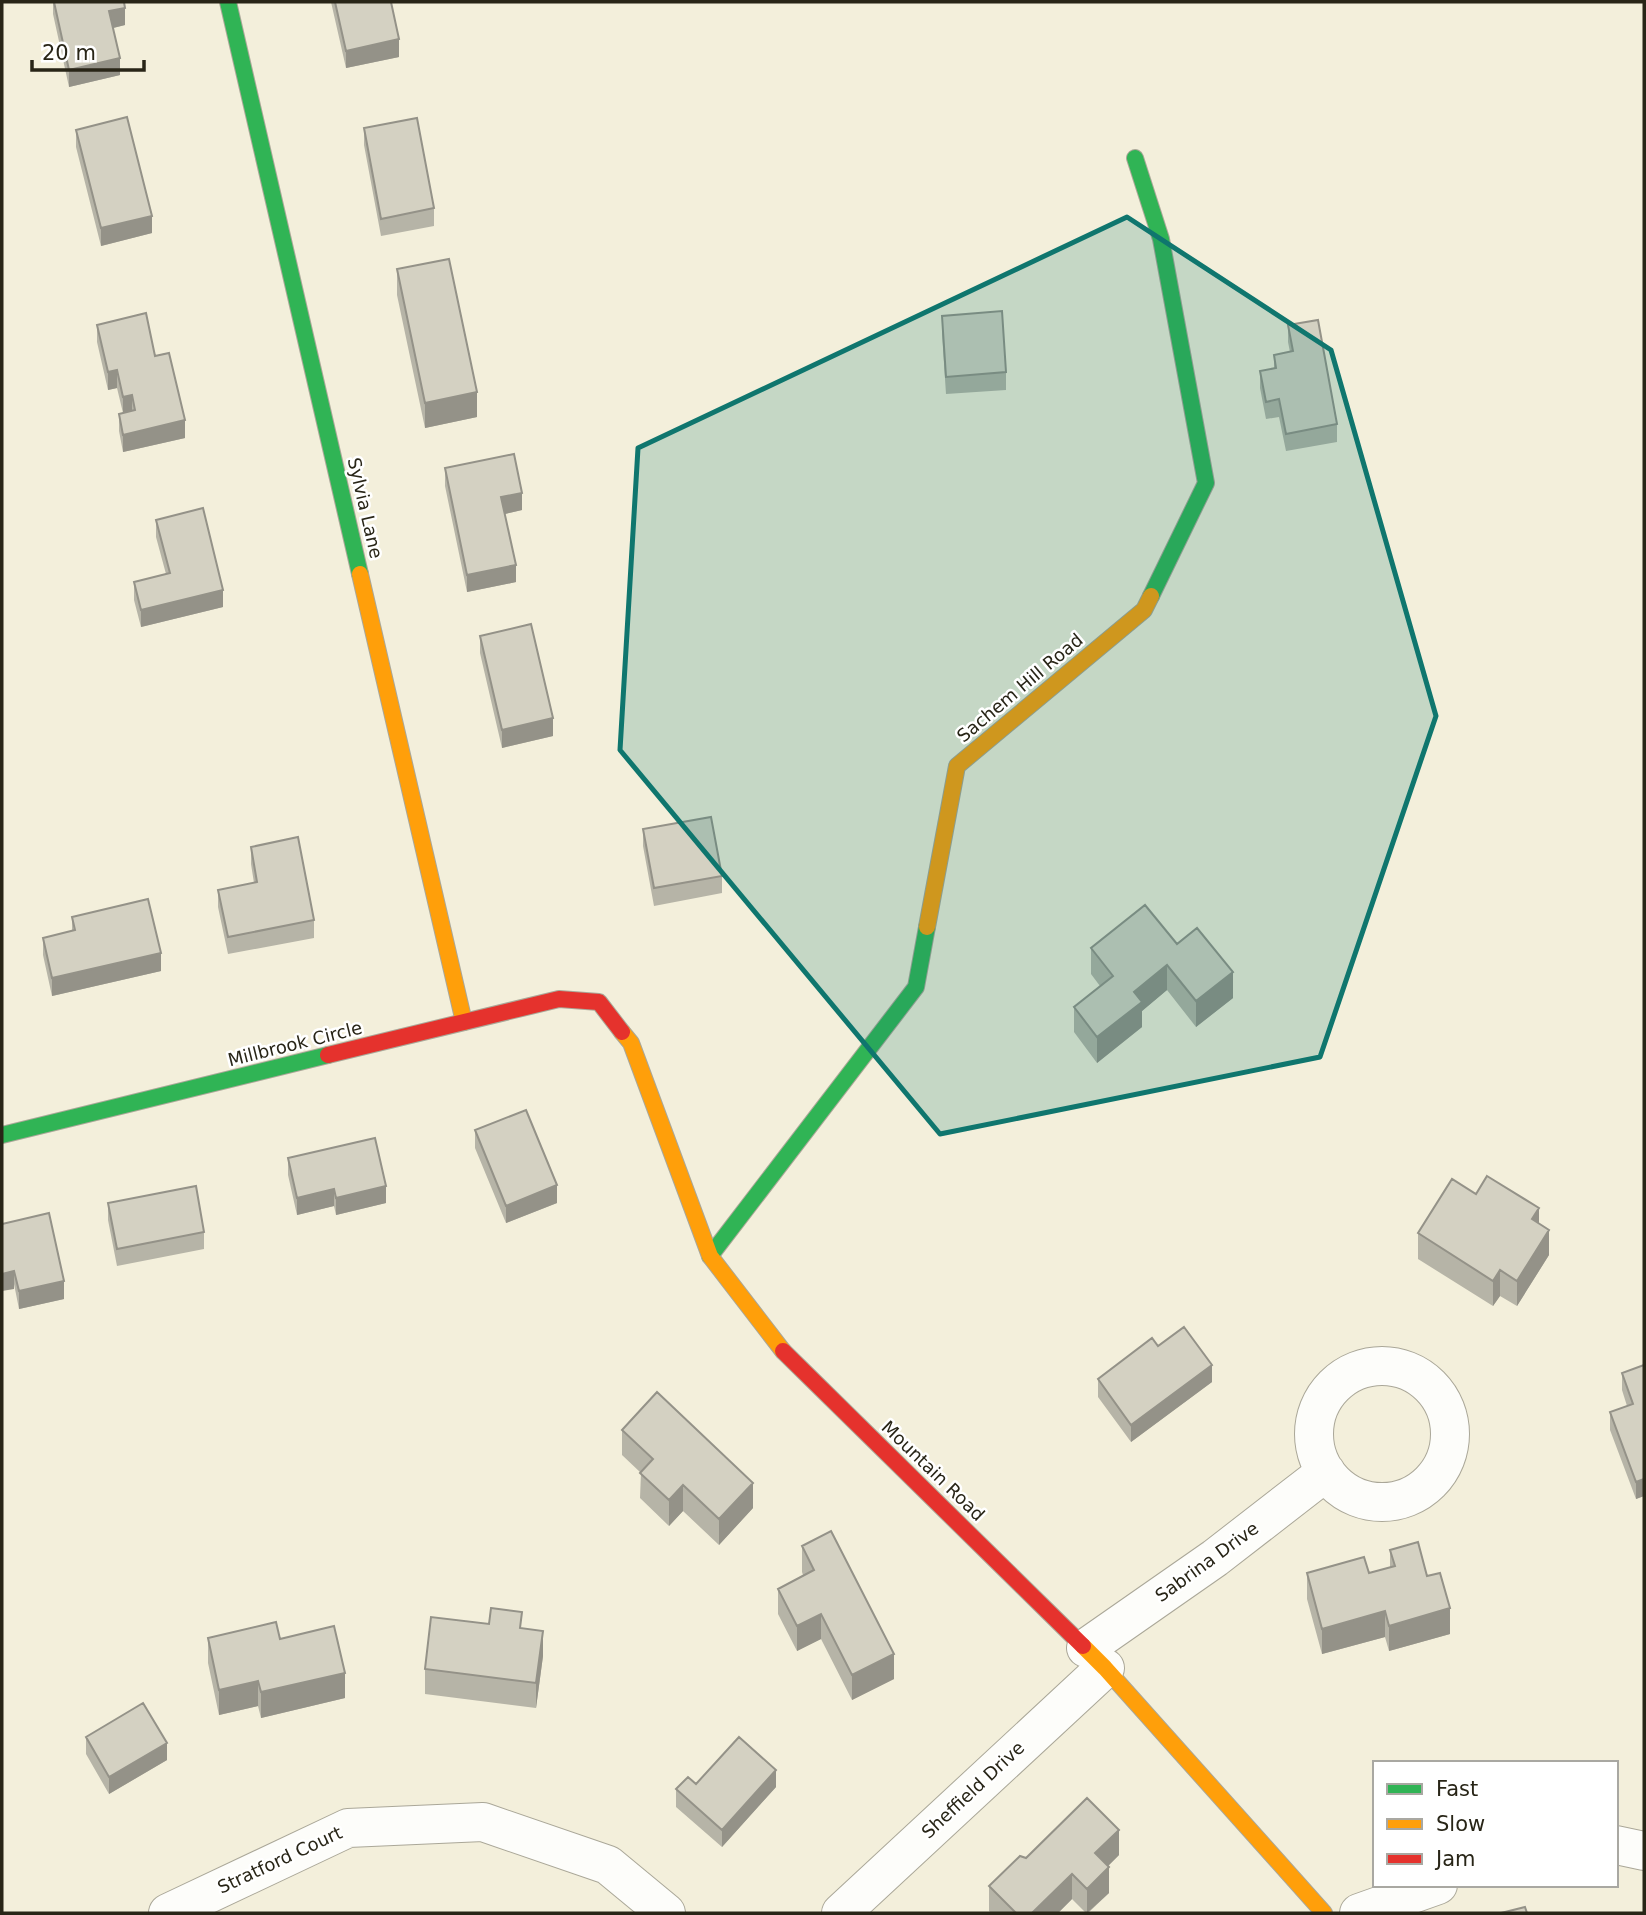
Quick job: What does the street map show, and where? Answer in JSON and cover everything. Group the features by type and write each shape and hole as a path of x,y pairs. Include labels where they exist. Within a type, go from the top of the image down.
{"street":[{"name":"Sylvia Lane","path":"228,2 464,1023"},
{"name":"Sachem Hill Road","path":"710,1256 916,986 957,766 1144,610 1206,484 1161,239 1135,158"},
{"name":"Millbrook Circle","path":"2,1135 559,999 599,1002"},
{"name":"Mountain Road","path":"599,1002 631,1043 710,1256 788,1357 1096,1658 1324,1913"},
{"name":"Sabrina Drive","path":"1096,1658 1215,1558 1326,1472"},
{"name":"Sheffield Drive","path":"841,1913 1096,1658"},
{"name":"Stratford Court","path":"168,1913 348,1828 483,1822 608,1865 666,1913"},
{"path":"1618,1846 1644,1852"},
{"path":"1359,1913 1432,1887"}],"highlighted area":[{"path":"1127,217 1331,350 1436,716 1320,1057 940,1134 620,750 638,448"}],"building":[{"path":"54,2 124,2 125,8 109,11 120,58 69,70"},
{"path":"335,2 391,2 399,39 346,51"},
{"path":"127,117 152,216 101,228 76,130"},
{"path":"417,118 434,208 381,219 364,128"},
{"path":"449,259 477,392 425,403 397,269"},
{"path":"1002,311 1006,372 946,377 942,316"},
{"path":"146,313 155,356 169,353 185,420 123,435 119,414 135,410 132,395 123,397 117,370 108,372 97,325"},
{"path":"1318,320 1337,424 1286,434 1279,399 1266,402 1260,371 1276,368 1274,355 1293,351 1288,325"},
{"path":"514,454 522,493 501,497 516,565 467,575 445,468"},
{"path":"203,508 223,590 141,610 134,582 170,573 156,520"},
{"path":"531,624 553,718 502,730 480,636"},
{"path":"711,817 722,876 654,888 643,829"},
{"path":"298,837 314,920 228,937 218,890 257,882 251,847"},
{"path":"148,899 161,953 52,978 43,938 75,930 72,917"},
{"path":"1145,905 1177,944 1197,928 1233,972 1196,1001 1167,965 1134,992 1142,1002 1097,1037 1074,1007 1113,976 1091,948"},
{"path":"526,1110 557,1185 506,1206 475,1130"},
{"path":"375,1138 386,1186 336,1198 334,1189 297,1198 288,1158"},
{"path":"1487,1176 1539,1208 1532,1219 1549,1230 1517,1281 1500,1270 1493,1281 1418,1233 1452,1179 1476,1194"},
{"path":"196,1186 204,1232 117,1249 108,1203"},
{"path":"49,1213 64,1281 19,1291 14,1271 2,1274 2,1224"},
{"path":"1184,1327 1212,1365 1131,1425 1098,1379 1152,1338 1158,1346"},
{"path":"1644,1365 1644,1479 1636,1482 1610,1412 1633,1404 1622,1373"},
{"path":"657,1392 753,1483 719,1519 683,1485 669,1500 640,1473 653,1459 622,1430"},
{"path":"831,1531 894,1654 852,1675 821,1614 797,1626 778,1589 814,1570 802,1546"},
{"path":"1418,1542 1427,1576 1440,1573 1450,1608 1389,1626 1385,1611 1322,1629 1307,1573 1364,1557 1369,1573 1395,1566 1390,1550"},
{"path":"491,1608 522,1612 520,1628 543,1631 536,1683 425,1669 431,1617 489,1624"},
{"path":"276,1622 280,1639 334,1626 345,1673 261,1692 258,1681 219,1690 208,1638"},
{"path":"143,1703 167,1743 109,1777 86,1737"},
{"path":"739,1737 776,1770 722,1830 676,1789 688,1777 696,1784"},
{"path":"1087,1798 1119,1830 1095,1853 1109,1867 1087,1889 1072,1874 1032,1913 1016,1913 989,1886 1020,1856 1026,1858"},
{"path":"1525,1907 1527,1913 1501,1913"}],"traffic: fast":[{"path":"228,2 360,574"},
{"path":"1135,158 1161,239 1206,483 1151,596"},
{"path":"710,1256 916,987 927,927"},
{"path":"2,1135 328,1055"}],"traffic: slow":[{"path":"360,574 464,1022"},
{"path":"927,927 957,766 1144,610 1151,596"},
{"path":"622,1032 631,1043 710,1256 783,1351"},
{"path":"1083,1646 1324,1913"}],"traffic: jam":[{"path":"328,1055 559,999 599,1002 622,1032"},
{"path":"783,1351 1083,1646"}]}
